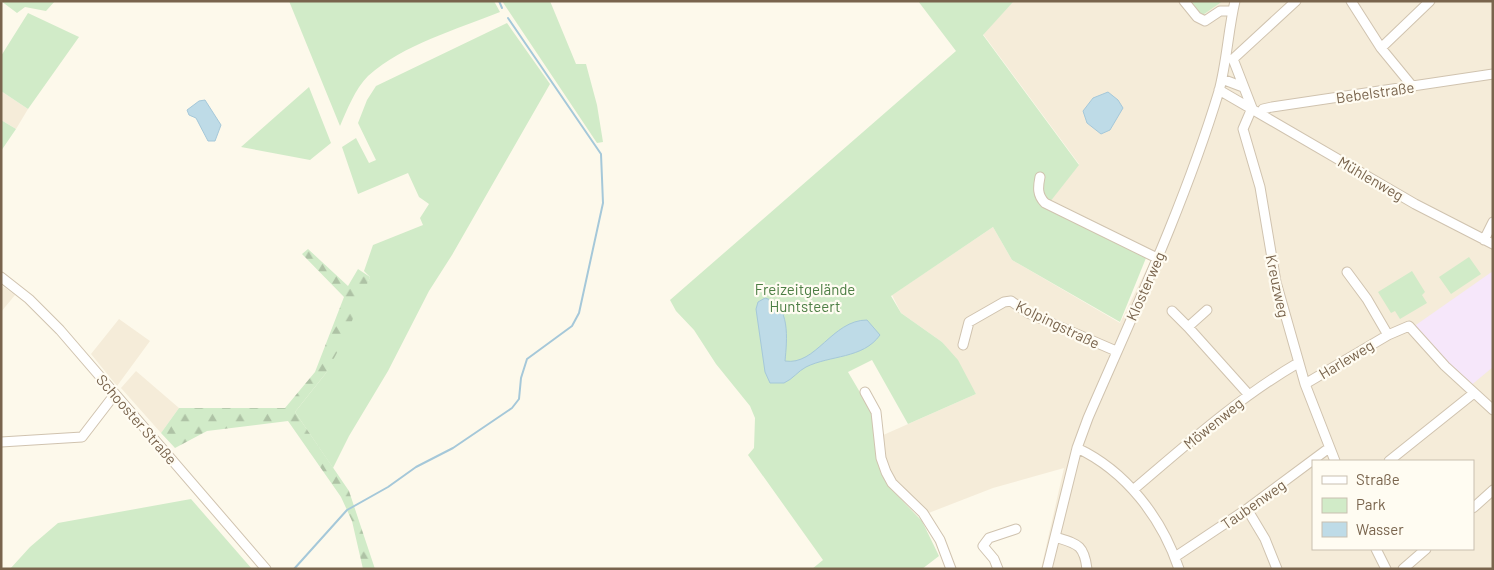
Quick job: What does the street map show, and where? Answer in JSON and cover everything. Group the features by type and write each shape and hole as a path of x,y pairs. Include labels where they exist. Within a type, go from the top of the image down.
{"street":[{"path":"1184,1 1197,17 1205,22 1225,9 1233,11"},
{"name":"Klosterweg","path":"1047,569 1077,448 1088,418 1190,180 1230,58 1235,1"},
{"path":"1256,110 1230,58 1296,1"},
{"path":"1351,1 1381,48 1413,87"},
{"path":"1381,48 1430,1"},
{"name":"Bebelstraße","path":"1256,110 1493,74"},
{"path":"1222,79 1243,87"},
{"name":"Mühlenweg","path":"1219,90 1415,204 1488,242"},
{"name":"Kreuzweg","path":"1256,110 1243,129 1260,188 1276,282 1298,363 1335,460"},
{"path":"1040,177 1038,190 1040,199 1044,203 1157,258"},
{"path":"1488,242 1493,222"},
{"name":"Harleweg","path":"1347,272 1367,299 1388,335"},
{"name":"Schooster Straße","path":"1,277 29,299 60,330 266,569"},
{"name":"Kolpingstraße","path":"963,345 969,322 1004,302 1011,301 1028,313 1116,351"},
{"path":"1188,327 1207,310"},
{"path":"1172,311 1249,395"},
{"name":"Harleweg","path":"1305,384 1388,335 1409,326 1445,366 1474,393"},
{"name":"Möwenweg","path":"1133,490 1249,395 1298,363"},
{"path":"865,392 876,412 881,458 886,472 892,483 923,513 940,540 951,569"},
{"path":"1390,460 1474,393 1493,410"},
{"path":"1,442 82,437 115,394"},
{"path":"1077,448 1094,456 1133,490 1159,523 1179,569"},
{"name":"Taubenweg","path":"1313,460 1329,448"},
{"name":"Taubenweg","path":"1175,557 1247,509 1312,461"},
{"path":"1474,507 1493,490"},
{"path":"1247,509 1265,539 1277,569"},
{"path":"998,569 994,559 983,546 989,538 1016,529"},
{"path":"1056,537 1079,545 1085,555 1087,569"},
{"path":"1376,550 1386,569"},
{"path":"1403,569 1425,550"}],"shaded area":[{"path":"1014,1 1183,1 1197,19 1223,1 1493,1 1493,569 1041,569 1064,468 993,488 926,514 893,480 887,469 881,436 976,394 942,342 901,313 892,295 993,227 1012,260 1120,323 1155,252 1051,200 1079,164 983,34"},
{"path":"1,91 28,109 16,129 1,120"},
{"path":"1493,271 1493,367 1469,387 1413,327"},
{"path":"1,285 15,295 1,312"},
{"path":"119,319 150,341 117,386 91,354"},
{"path":"136,371 179,408 161,433 121,388"}],"green space":[{"path":"1,1 55,1 46,11 25,7 17,13"},
{"path":"289,1 494,1 500,12 414,46 382,65 368,76 359,87 340,126"},
{"path":"502,1 550,1 576,64 586,64 597,105 603,142 597,143"},
{"name":"Freizeitgelände Huntsteert","path":"918,1 1014,1 983,35 1079,165 1046,207 1146,258 1120,322 1012,260 993,227 891,296 901,313 942,342 958,360 976,394 908,424 872,360 848,372 871,411 881,473 890,488 922,521 939,556 922,569 812,569 823,560 748,455 754,448 755,418 750,406 716,364 694,330 676,311 670,300 956,51"},
{"path":"1183,1 1223,1 1197,19"},
{"path":"28,13 79,37 28,109 1,91 1,56"},
{"path":"507,23 550,84 452,255 429,291 388,371 349,436 333,468 295,412 326,373 370,277 364,271 373,245 423,225 420,218 429,204 419,197 408,173 358,194 342,147 356,138 369,163 376,160 358,123 367,100 376,86"},
{"path":"309,87 331,143 310,160 241,147"},
{"path":"1,120 16,129 1,151"},
{"path":"308,249 348,286 358,269 370,277 345,338 326,373 295,412 349,491 375,569 363,569 352,521 341,497 288,421 207,431 175,448 161,433 179,408 285,408 315,372 344,297 302,254"},
{"path":"1469,257 1481,274 1451,294 1439,277"},
{"path":"1412,271 1425,292 1422,295 1427,303 1400,319 1395,311 1391,313 1378,292"},
{"path":"191,499 252,569 10,569 30,547 58,523"}],"water":[{"path":"1108,92 1118,100 1123,108 1110,130 1101,134 1087,123 1083,111 1093,98"},
{"path":"205,100 221,125 215,141 208,141 196,118 189,115 187,110 199,101"},
{"path":"765,298 779,307 786,324 785,361 796,361 806,357 834,334 855,322 867,320 880,335 873,343 855,353 815,363 806,367 784,383 770,383 765,372 756,309 758,302"}],"waterway":[{"path":"499,1 502,8"},
{"path":"294,569 347,510 388,487 416,467 453,448 512,408 519,399 521,378 527,359 572,326 579,313 603,203 601,154 508,18"}]}
